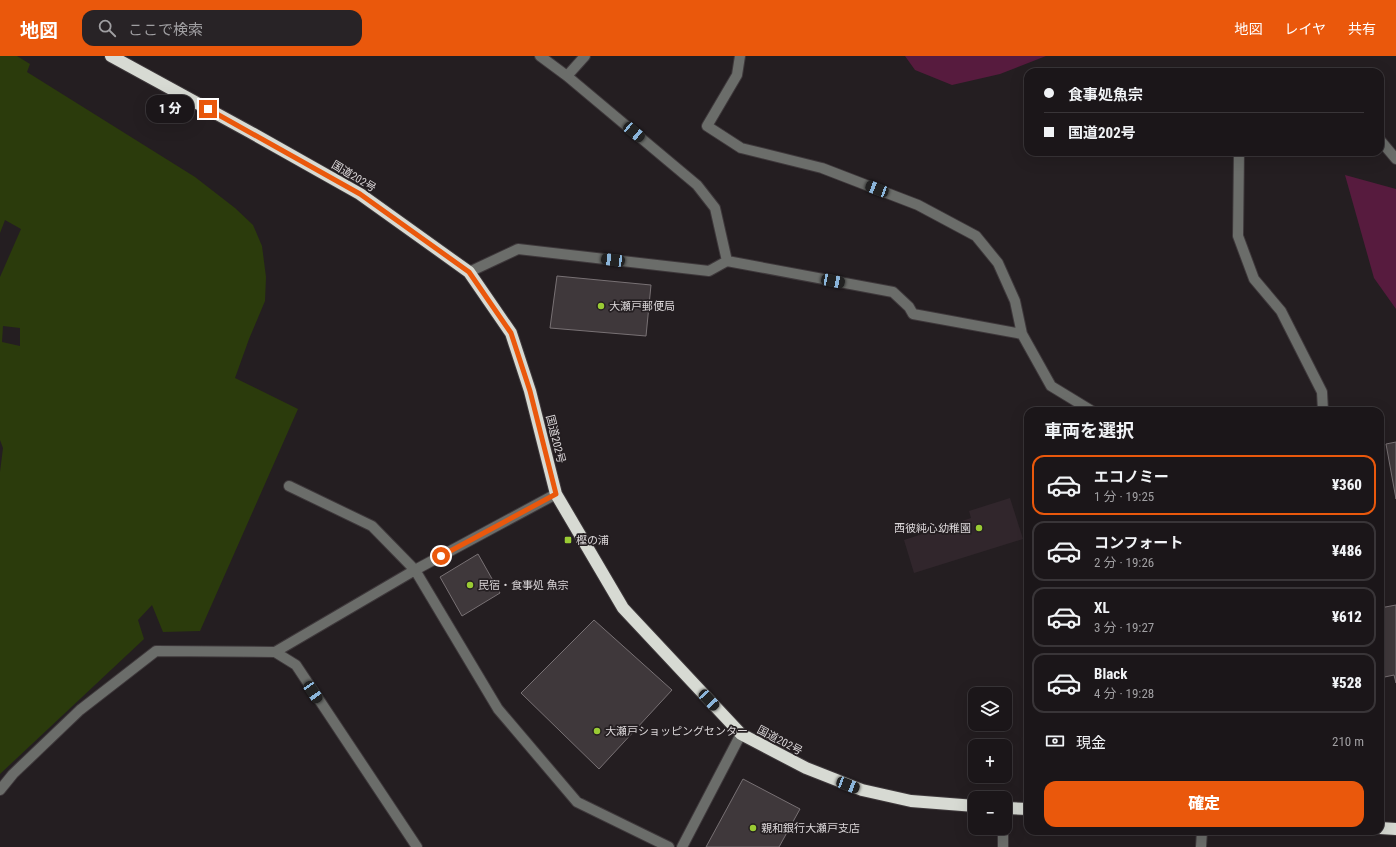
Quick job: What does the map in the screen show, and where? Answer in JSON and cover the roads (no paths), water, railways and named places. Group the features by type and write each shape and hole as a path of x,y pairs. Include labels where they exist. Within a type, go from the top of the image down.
{"highway":[{"name":"国道202号","path":"110,56 360,194 469,272 511,333 530,391 556,494 623,608 741,734 806,768 862,790 911,801 968,805"},
{"path":"1012,808 1024,809"},
{"path":"1384,828 1396,829"}],"street":[{"path":"540,56 567,76 697,185 715,208 727,261"},
{"path":"567,76 585,56"},
{"path":"740,56 737,75 707,126 741,148 822,168 918,205 976,236 998,263 1015,300 1022,334 1051,386 1085,407"},
{"path":"1384,145 1396,159"},
{"path":"1239,156 1238,236 1254,279 1281,311 1322,392 1323,407"},
{"path":"469,272 518,248 709,271 727,261 894,292 909,307 913,314 1022,334"},
{"path":"289,486 372,526 415,570 498,709 577,802 669,847"},
{"path":"0,790 12,774 80,710 156,651 275,652 415,570 556,494"},
{"path":"275,652 296,665 417,847"},
{"path":"682,847 741,734"},
{"path":"1003,835 1003,847"},
{"path":"1201,847 1202,835"}],"place":[{"name":"大瀬戸郵便局","path":"601,306"},
{"name":"西彼純心幼稚園","path":"979,528"},
{"name":"樫の浦","path":"568,540"},
{"name":"民宿・食事処 魚宗","path":"470,585"},
{"name":"大瀬戸ショッピングセンター","path":"597,731"},
{"name":"親和銀行大瀬戸支店","path":"753,828"}]}
